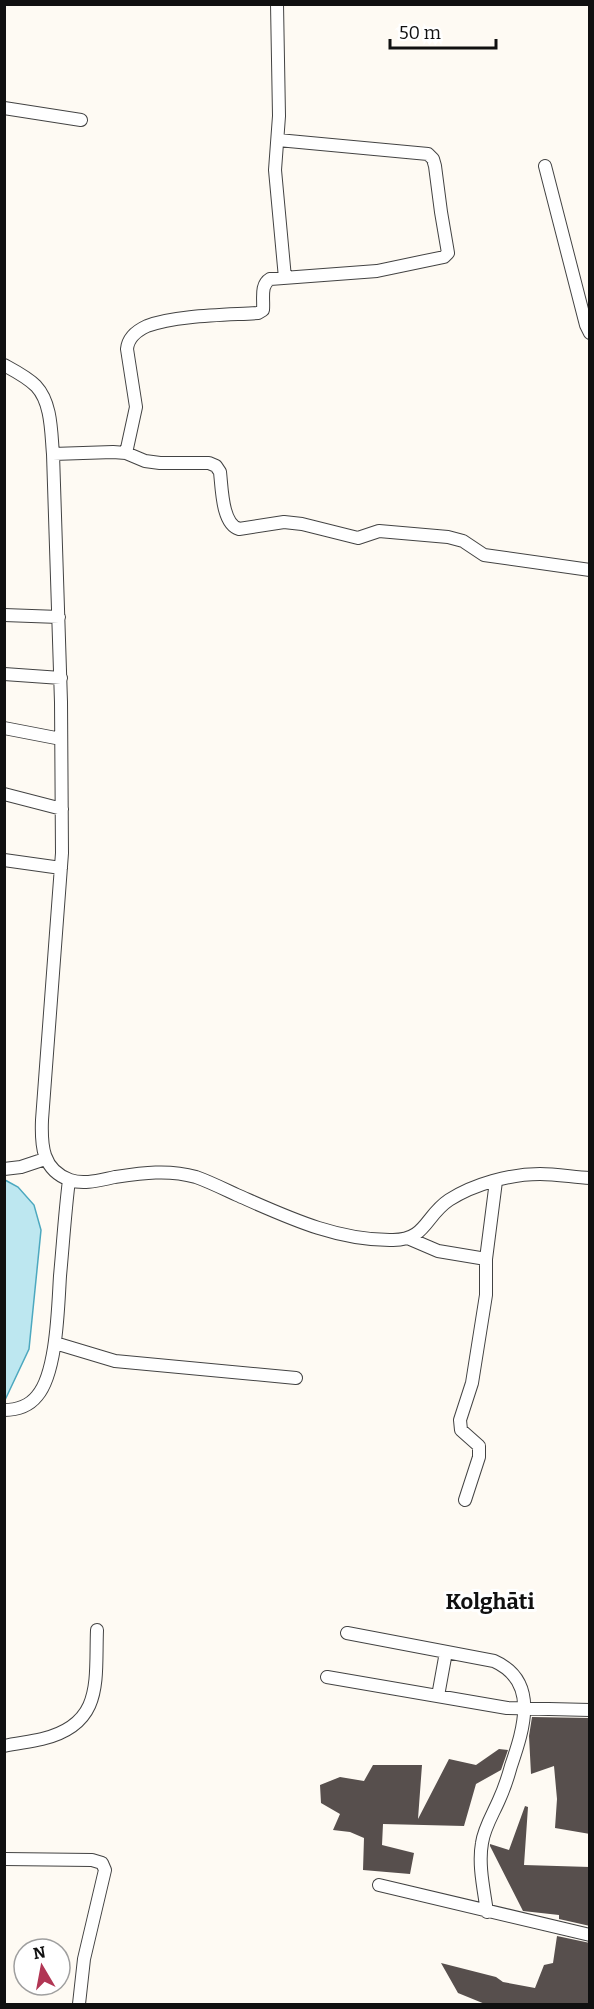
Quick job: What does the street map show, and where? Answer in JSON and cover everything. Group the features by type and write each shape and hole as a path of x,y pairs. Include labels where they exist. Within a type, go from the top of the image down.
{"street":[{"path":"277,4 278,140 275,170 285,278"},
{"path":"4,108 81,120"},
{"path":"126,453 136,407 127,349 128,341 147,326 163,322 258,313 263,309 266,282 270,279 391,269 444,257 448,253 435,166 428,154 278,140"},
{"path":"545,166 590,333"},
{"path":"4,365 30,380 38,388 50,418 53,454 61,678 62,808 61,868 42,1120 41,1143 45,1159 52,1169 69,1180 85,1182 146,1172 167,1172 196,1177 278,1214 329,1233 375,1239 410,1239 438,1251 486,1259"},
{"path":"53,454 126,453 145,461 160,463 209,463 216,466 220,472 227,520 232,527 239,529 284,522 302,524 358,538 379,531 448,537 463,541 484,555 590,570"},
{"path":"4,615 59,617"},
{"path":"4,674 61,678"},
{"path":"4,728 61,739"},
{"path":"4,794 62,808"},
{"path":"4,860 61,868"},
{"path":"4,1169 21,1167 45,1159"},
{"path":"410,1239 420,1233 438,1209 449,1200 471,1189 512,1176 540,1174 590,1178"},
{"path":"4,1410 14,1410 27,1405 38,1396 46,1379 55,1343 69,1180"},
{"path":"465,1500 479,1457 479,1446 461,1430 460,1420 472,1383 483,1318 486,1259 496,1181"},
{"path":"55,1343 115,1361 296,1378"},
{"path":"4,1746 42,1739 66,1731 82,1719 90,1707 94,1693 98,1630"},
{"path":"346,1634 494,1661 506,1667 519,1683 525,1709 518,1745 500,1799 482,1841 481,1868 487,1912"},
{"path":"438,1696 446,1652"},
{"path":"327,1677 483,1705 525,1709 590,1710"},
{"path":"4,1859 92,1860 102,1863 105,1869 84,1959 78,2004"},
{"path":"379,1885 590,1935"}],"water":[{"path":"5,1180 18,1187 34,1205 41,1230 29,1349 5,1400"}],"building":[{"path":"532,1717 590,1718 590,1834 555,1828 557,1799 554,1766 531,1774 529,1736"},
{"path":"499,1749 508,1750 501,1770 476,1784 464,1826 383,1824 382,1845 414,1853 410,1874 363,1870 364,1838 350,1832 333,1830 340,1814 321,1803 320,1785 340,1777 364,1781 373,1765 422,1765 418,1819 449,1759 476,1765"},
{"path":"525,1806 528,1807 524,1865 590,1867 590,1926 559,1919 559,1915 523,1911 490,1844 509,1850"},
{"path":"557,1936 590,1943 590,2004 485,2004 458,1993 441,1963 496,1977 503,1982 535,1988 544,1965 553,1963"}],"district":[{"name":"Kolghāti","path":"490,1601"}]}
